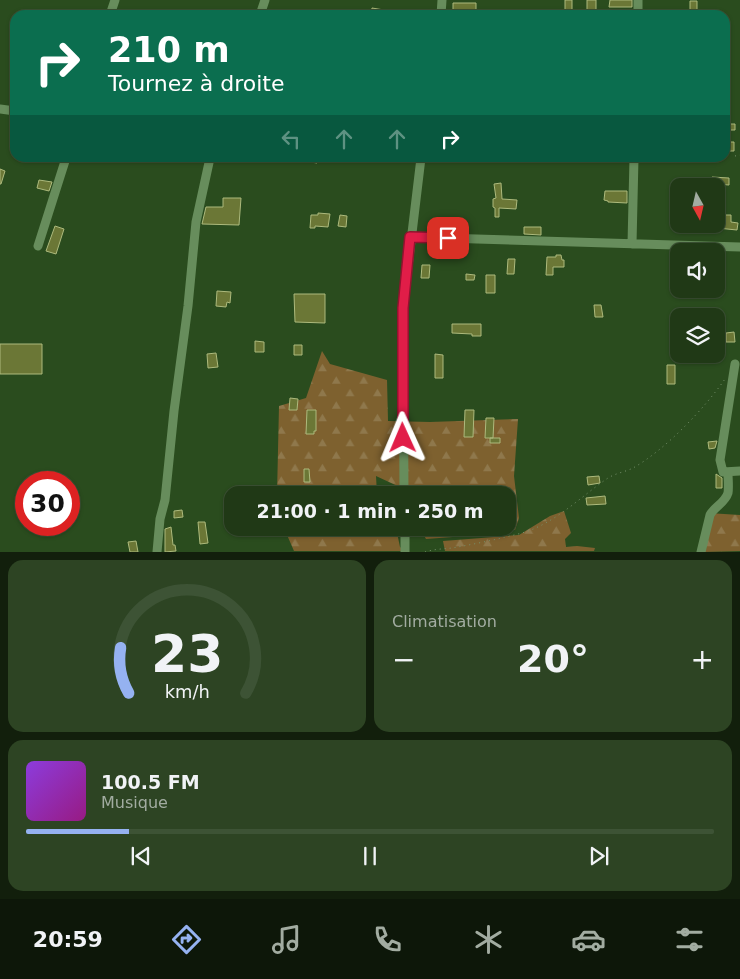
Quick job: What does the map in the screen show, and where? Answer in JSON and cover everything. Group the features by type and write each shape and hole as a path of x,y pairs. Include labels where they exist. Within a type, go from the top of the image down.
{"street":[{"path":"38,246 65,162"},
{"path":"157,552 188,306 196,222 209,162"},
{"path":"404,486 403,308 420,162"},
{"path":"632,244 634,162"},
{"path":"410,237 740,247"},
{"path":"735,364 720,460 723,472 740,471"},
{"path":"701,552 710,515 725,499 728,492 728,473"},
{"path":"405,536 405,552"}],"path":[{"path":"735,156 740,155"},
{"path":"426,552 483,542 524,532 547,522 608,478 631,469 673,437 715,393 725,378"}],"green space":[{"path":"322,351 330,364 387,380 388,421 430,422 518,419 514,476 515,486 398,486 376,476 377,486 277,486 279,406 306,398"},
{"path":"516,493 519,518 516,527"},
{"path":"564,511 571,533 565,539 566,547 595,548 594,551 445,551 443,541 516,536 550,516"},
{"path":"708,513 740,515 740,551 702,552"},
{"path":"287,536 398,536 400,547 405,551 294,551"},
{"path":"424,536 466,536 426,539"}],"building":[{"path":"565,0 572,0 572,10 565,10"},
{"path":"587,0 596,0 596,10 587,10"},
{"path":"610,0 632,0 632,7 609,7"},
{"path":"690,1 697,1 697,10 690,10"},
{"path":"453,3 476,3 476,10 453,10"},
{"path":"730,124 735,124 735,130 730,130"},
{"path":"730,142 734,142 734,151 730,151"},
{"path":"0,169 5,171 1,184 0,184"},
{"path":"712,177 729,178 729,185 725,185 725,178"},
{"path":"39,180 52,182 49,191 37,188"},
{"path":"501,183 502,199 517,200 516,209 499,208 499,217 495,217 495,208 493,207 493,199 496,198 494,184"},
{"path":"605,191 627,191 627,203 604,200"},
{"path":"223,198 241,198 239,225 202,224 206,207 223,207"},
{"path":"318,213 330,214 328,227 315,226 315,228 310,228 311,215 318,215"},
{"path":"340,215 347,216 346,227 338,226"},
{"path":"725,215 731,215 731,222 738,223 737,230 725,229"},
{"path":"55,226 64,229 56,254 46,251"},
{"path":"524,227 541,227 541,235 524,234"},
{"path":"556,255 561,255 562,260 564,260 564,267 553,267 553,275 546,275 547,257 556,257"},
{"path":"508,259 515,259 514,274 507,274"},
{"path":"422,265 430,265 429,278 421,278"},
{"path":"466,274 475,275 474,280 466,280"},
{"path":"486,275 495,275 495,293 486,293"},
{"path":"217,291 231,292 230,303 227,302 226,307 216,306"},
{"path":"294,294 325,294 325,323 295,322"},
{"path":"594,305 601,305 603,317 595,317"},
{"path":"452,324 481,324 481,336 452,333"},
{"path":"734,332 735,342 726,342 726,333"},
{"path":"255,341 264,342 264,352 255,352"},
{"path":"0,344 42,344 42,374 0,374"},
{"path":"294,345 302,345 302,355 294,355"},
{"path":"216,353 218,367 208,368 207,354"},
{"path":"435,354 443,355 443,378 435,378"},
{"path":"667,365 675,365 675,384 667,384"},
{"path":"290,398 298,399 297,410 289,410"},
{"path":"307,410 316,410 316,431 314,431 314,434 306,434"},
{"path":"465,410 474,410 473,437 464,437"},
{"path":"486,418 494,418 493,438 485,438"},
{"path":"490,438 500,438 500,443 490,443"},
{"path":"717,441 715,448 709,449 708,442"},
{"path":"304,469 309,469 310,482 304,482"},
{"path":"716,474 722,478 722,488 716,488"},
{"path":"599,476 600,483 588,485 587,477"},
{"path":"605,496 606,504 587,505 586,498"},
{"path":"182,510 183,517 174,518 174,511"},
{"path":"198,522 205,522 208,543 200,544"},
{"path":"171,527 173,545 175,545 176,551 165,552 165,529"},
{"path":"136,541 138,552 130,552 128,542"}],"route":[{"path":"403,438 403,308 410,237 448,238"}]}
